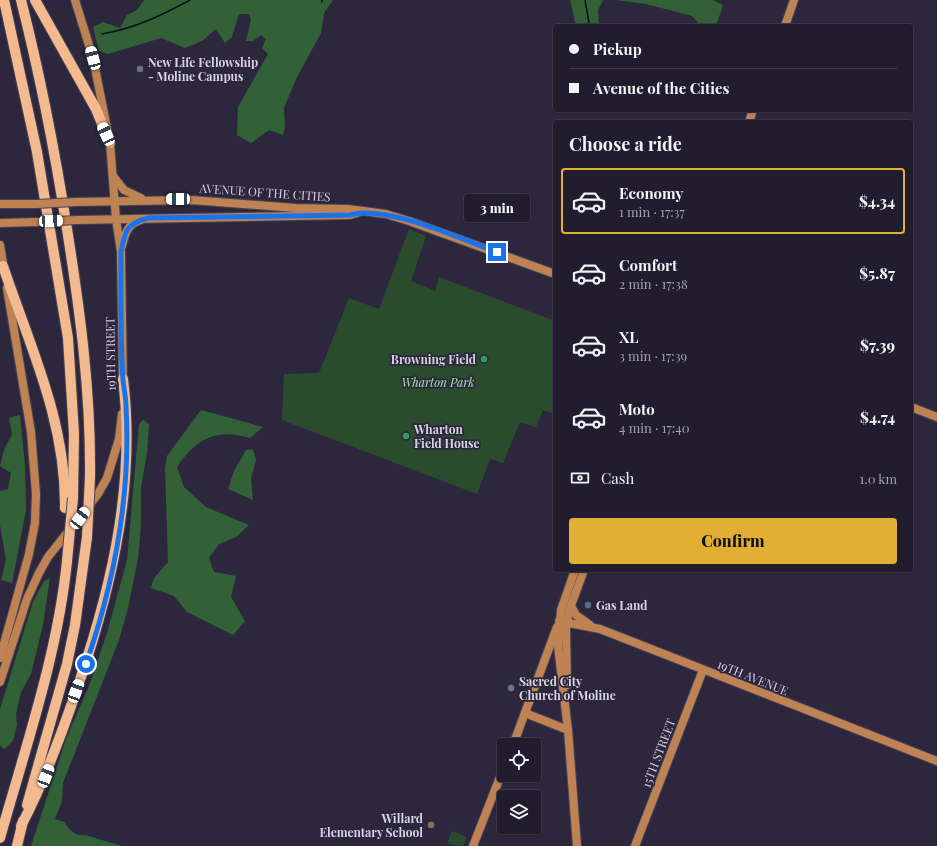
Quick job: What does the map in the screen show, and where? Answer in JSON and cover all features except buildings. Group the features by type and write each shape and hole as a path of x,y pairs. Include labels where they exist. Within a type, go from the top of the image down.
{"highway":[{"path":"0,838 38,703 58,618 67,561 73,498 74,434 68,338 38,160 4,0"},
{"path":"16,846 67,664 75,625 87,537 90,477 87,382 75,275 52,141 21,0"},
{"path":"35,0 96,109 110,143"},
{"path":"2,258 48,391 54,413 64,468 67,561"},
{"path":"21,826 40,791 57,746 96,633 109,585 119,530 124,482 126,407 123,379"}],"main road":[{"name":"19TH STREET","path":"0,682 28,599 39,572 48,557 98,494 112,468 121,430 123,379 121,252 116,219 110,143 93,58 75,0"},
{"path":"786,24 794,0"},
{"path":"113,176 127,192 146,200"},
{"name":"AVENUE OF THE CITIES","path":"0,204 191,200 295,208 348,209 399,217 553,273"},
{"name":"AVENUE OF THE CITIES","path":"0,223 148,218 350,215 361,212"},
{"path":"121,252 127,229 135,222 148,218"},
{"path":"0,245 31,432 36,494 35,523 29,554 0,658"},
{"path":"913,408 937,417"},
{"path":"568,730 570,720 562,603 574,572"},
{"path":"515,738 537,680 571,606 583,572"},
{"path":"571,606 576,615 594,627"},
{"path":"563,622 559,660 568,730 577,846"},
{"name":"19TH AVENUE","path":"563,622 594,627 937,761"},
{"path":"565,644 570,632 584,625"},
{"name":"15TH STREET","path":"635,846 703,670"},
{"path":"525,713 568,730"},
{"path":"473,846 498,782"}],"green space":[{"path":"144,0 333,0 324,13 321,33 296,79 284,108 285,126 283,135 269,130 251,143 237,135 238,107 268,54 262,48 266,39 261,35 253,41 246,41 251,20 249,14 239,14 232,37 225,43 216,29 202,41 185,48 161,38 108,54 99,51 93,27 103,22 120,28 127,15 137,10"},
{"path":"570,0 603,0 598,10 599,24 576,24"},
{"path":"615,0 713,0 723,5 717,24 699,24 692,16 646,4"},
{"name":"Wharton Park","path":"409,229 426,236 411,281 435,291 439,277 553,320 553,413 543,410 536,427 520,422 503,463 490,459 477,494 282,420 284,374 319,373 349,298 379,309"},
{"path":"201,410 263,427 250,438 227,434 208,438 200,442 192,449 177,467 184,487 206,507 249,525 236,537 219,544 209,558 214,572 236,576 231,597 245,621 233,635 187,612 174,596 151,588 154,578 168,562 165,468 167,456"},
{"path":"20,415 25,466 26,510 12,583 1,580 6,560 0,525 0,491 8,489 11,473 0,466 4,450 12,434 9,418"},
{"path":"143,420 149,424 147,453 141,487 141,525 138,559 128,608 119,640 63,783 62,801 55,819 64,822 75,834 85,835 122,846 31,846 66,739 89,686 107,633 127,560 139,424"},
{"path":"253,449 256,460 251,478 253,500 228,489 234,471 246,450"},
{"path":"50,578 43,625 31,674 21,692 16,714 17,725 13,741 4,749 0,745 0,709 33,602 44,581"},
{"path":"452,831 467,837 463,846 447,844"}],"waterway":[{"path":"102,34 148,21 190,0"},
{"path":"585,0 589,23"}],"place":[{"name":"New Life Fellowship - Moline Campus","path":"140,69"},
{"name":"Browning Field","path":"484,359"},
{"name":"Wharton Field House","path":"406,436"},
{"name":"Gas Land","path":"588,605"},
{"name":"Sacred City Church of Moline","path":"511,688"},
{"name":"Willard Elementary School","path":"431,825"}],"route":[{"path":"86,664 109,585 119,530 124,482 126,407 123,379 121,320 121,252 127,229 135,222 148,218 320,216 375,212 399,217 497,252"}]}
